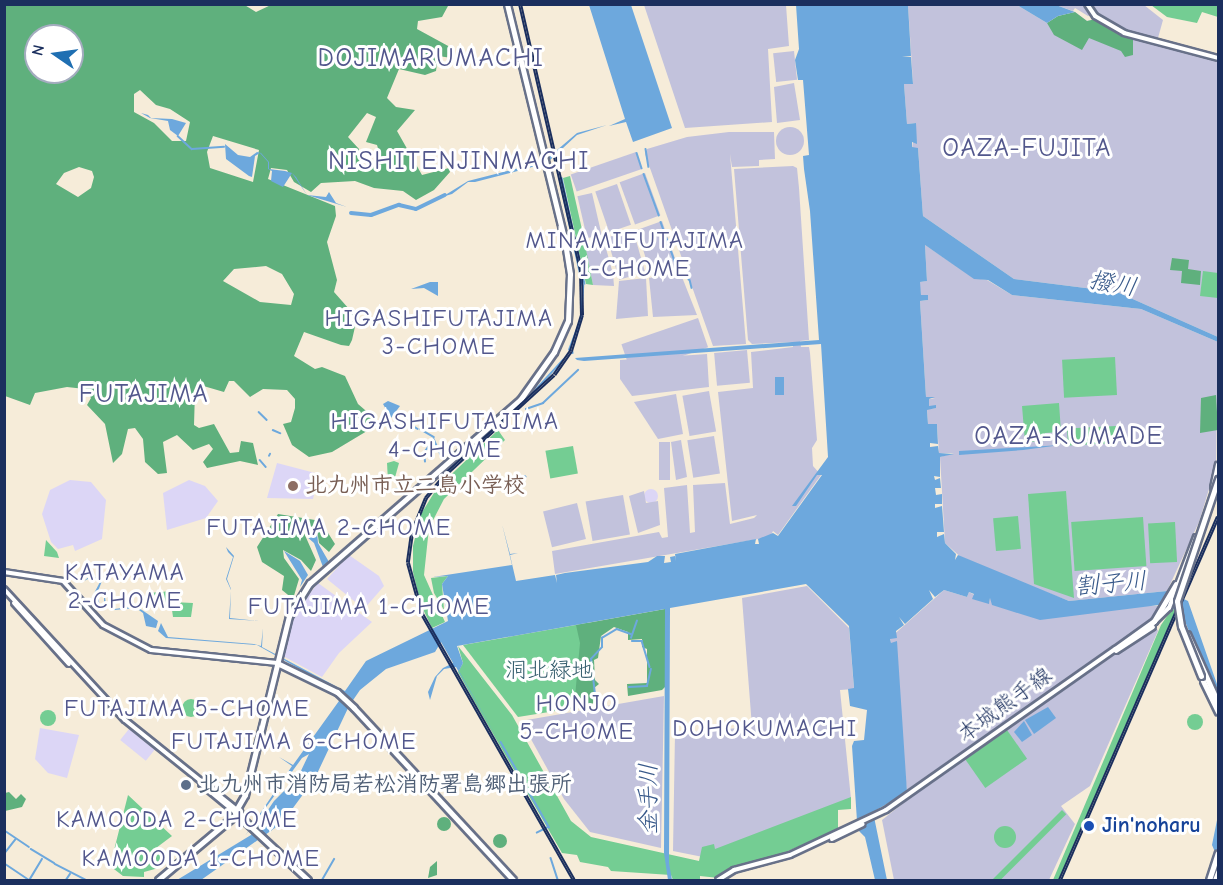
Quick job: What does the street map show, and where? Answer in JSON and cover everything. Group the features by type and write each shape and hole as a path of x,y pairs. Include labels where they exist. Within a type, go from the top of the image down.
{"highway":[{"path":"309,880 268,838 237,812 247,796 279,660 294,610 312,585 521,401 547,368 567,332 572,301 570,256 508,4"},
{"path":"1218,481 1182,577 1177,606 1181,626 1218,712"},
{"path":"1218,490 1184,579 1180,601 1183,622 1218,703"},
{"path":"1116,649 1162,610 1203,525"},
{"path":"279,660 341,696 353,707 513,880"},
{"path":"1212,880 1218,858"},
{"path":"1212,880 1218,872"}],"main road":[{"path":"1087,4 1095,16 1124,33 1218,58"},
{"name":"本城熊手線","path":"1176,594 1218,465"},
{"name":"本城熊手線","path":"875,817 1064,685 1159,624 1176,594 1218,490 1218,481"},
{"path":"4,572 63,581 103,625 151,650 279,660"},
{"path":"4,590 121,719 237,812 156,880"},
{"name":"本城熊手線","path":"720,880 735,872 791,856 875,817 1158,622 1169,608"}],"shaded area":[{"path":"644,5 786,5 789,46 768,49 772,122 685,128"},
{"path":"908,5 1017,5 1047,23 1075,12 1087,21 1096,19 1135,38 1218,62 1218,337 1117,292 1014,279 923,216 918,148 912,148 916,123 907,124 904,84 913,83"},
{"path":"1056,5 1144,5 1163,20 1158,38 1126,30 1096,13 1088,16 1075,8 1073,11"},
{"path":"794,51 797,80 776,82 773,53"},
{"path":"794,83 800,120 777,123 774,87"},
{"path":"790,127 800,131 804,141 800,151 790,155 780,151 776,141 780,131"},
{"path":"729,132 774,132 775,159 759,160 759,166 732,167 730,154 746,344 713,346 645,154 647,149 687,137"},
{"path":"636,152 642,169 577,191 571,174"},
{"path":"793,166 797,168 799,188 809,340 800,341 801,347 809,347 810,353 817,440 812,448 813,466 821,475 778,535 773,531 770,537 555,574 552,551 659,532 662,538 668,537 664,488 687,485 690,533 695,532 693,485 725,483 730,524 754,518 757,515 732,521 718,392 753,388 751,352 793,347 793,342 752,344 748,340 734,169"},
{"path":"645,173 660,215 635,225 620,182"},
{"path":"617,184 631,225 609,232 595,191"},
{"path":"592,193 602,235 587,238 577,196"},
{"path":"662,221 678,267 650,272 637,230"},
{"path":"633,230 645,272 619,280 607,237"},
{"path":"604,241 614,286 593,285 585,246"},
{"path":"925,245 974,278 987,280 1012,295 1141,309 1218,342 1216,466 1199,522 1167,591 1069,601 964,560 945,543 940,457 954,453 939,453 937,424 928,424 927,409 936,408 929,407 929,399 935,399 926,397 920,301 928,300 921,296 919,282 927,281"},
{"path":"680,272 697,315 653,317 649,278"},
{"path":"646,278 648,316 616,319 619,281"},
{"path":"698,318 708,347 632,374 621,344"},
{"path":"747,350 750,383 717,386 714,353"},
{"path":"707,354 709,387 632,396 620,379 620,360"},
{"path":"709,391 716,431 690,436 682,396"},
{"path":"676,394 683,434 658,439 634,402"},
{"path":"714,436 720,474 693,478 687,440"},
{"path":"681,440 687,477 676,480 671,442"},
{"path":"659,442 670,442 670,480 659,480"},
{"name":"北九州市立二島小学校","path":"277,463 319,474 313,499 267,498"},
{"path":"70,480 91,482 106,500 102,539 75,551 73,545 58,549 51,542 42,514 50,490"},
{"path":"189,480 205,486 218,501 206,518 167,530 163,493"},
{"path":"651,489 656,491 658,496 656,501 651,503 646,501 644,496 646,491"},
{"path":"644,491 646,503 658,501 660,525 638,533 629,496"},
{"path":"623,495 630,534 593,541 586,502"},
{"path":"577,503 586,539 552,547 543,511"},
{"path":"349,555 379,576 384,586 364,609 327,579"},
{"path":"318,583 372,622 339,653 322,677 283,656 295,612"},
{"path":"807,586 849,628 854,689 840,690 851,799 715,850 702,847 703,857 673,851 675,733 752,727 742,598"},
{"path":"944,590 967,597 969,592 989,603 990,598 994,600 992,605 1163,606 1152,619 1158,631 1090,786 1061,806 1075,824 1049,880 894,880 882,820 911,797 907,792 890,638"},
{"path":"664,696 661,848 590,832 564,799 521,721"},
{"path":"40,728 79,735 67,778 48,773 35,759"},
{"path":"129,729 155,750 146,761 120,740"}],"green space":[{"path":"243,4 256,12 273,4 448,6 442,17 418,21 417,29 450,47 452,58 438,56 436,71 425,75 399,69 387,98 396,107 415,110 397,131 422,175 449,168 450,172 434,190 416,200 403,191 374,188 355,181 321,183 311,192 294,182 287,170 271,168 268,179 335,206 336,216 327,242 337,280 334,292 357,318 352,340 349,346 341,345 304,332 294,356 315,369 322,367 345,376 358,404 372,416 367,431 332,452 309,457 292,445 283,424 291,422 295,408 295,399 287,390 263,389 250,397 234,381 229,381 224,392 200,385 195,392 194,425 199,428 214,424 230,453 239,452 241,441 253,443 258,465 240,461 207,468 203,462 213,449 209,444 193,450 177,435 163,442 167,473 158,474 145,462 143,439 135,428 128,429 122,454 113,463 105,424 87,405 91,398 85,389 67,387 35,393 30,405 5,396 4,5","holes":["140,90 156,105 170,109 190,122 186,141 172,141 154,123 134,112 134,94","367,113 376,117 366,142 377,145 382,162 369,161 364,170 360,168 359,149 348,137","213,136 259,150 253,182 210,168 207,152","79,167 92,171 94,177 91,188 78,197 56,184 64,173","266,266 282,274 294,294 291,305 260,302 223,281 234,269"]},
{"path":"1151,5 1218,5 1218,17 1202,12 1197,23 1167,17"},
{"path":"1075,12 1087,21 1096,19 1133,37 1133,55 1125,57 1121,51 1089,38 1082,50 1054,35 1047,23 1058,16"},
{"path":"570,176 593,285 586,284 563,178"},
{"path":"1172,258 1189,260 1188,269 1201,271 1200,285 1181,283 1182,271 1170,270"},
{"path":"1203,271 1218,273 1218,298 1200,296"},
{"path":"1115,357 1117,395 1064,398 1062,360"},
{"path":"1216,395 1218,430 1200,433 1201,398"},
{"path":"1059,403 1061,432 1045,433 1045,441 1025,442 1022,406"},
{"path":"1116,426 1117,443 1068,446 1067,429"},
{"path":"498,430 505,440 444,499 429,528 424,575 445,622 432,628 421,605 413,572 413,546 421,514 437,488"},
{"path":"573,446 578,474 550,478 545,451"},
{"path":"394,461 399,463 394,481 388,481 387,463"},
{"path":"1066,491 1074,598 1034,584 1028,494"},
{"path":"278,514 315,520 323,525 335,544 329,552 319,543 317,530 304,533 316,560 311,571 301,560 283,550 284,558 299,579 293,599 282,590 284,576 262,562 257,547"},
{"path":"1018,516 1021,549 996,551 993,518"},
{"path":"1143,517 1146,566 1075,571 1071,522"},
{"path":"1175,522 1177,562 1150,563 1148,523"},
{"path":"46,540 57,552 59,558 44,556"},
{"path":"448,576 442,584 444,610 434,593 431,578"},
{"path":"172,591 172,602 193,603 191,617 173,617 171,603 148,604 148,593"},
{"path":"665,609 666,686 662,690 628,696 627,684 647,683 647,649 642,647 642,639 628,640 628,632 614,627 601,636 598,658 594,660 595,680 599,684 594,688 595,703 574,707 580,643 576,625"},
{"path":"1172,609 1176,610 1059,880 1053,880 1161,625"},
{"name":"洞北緑地","path":"587,623 592,704 574,708 518,717 463,645"},
{"path":"458,646 512,715 571,821 591,837 699,861 702,847 714,844 715,849 851,797 851,809 838,810 838,830 776,856 729,868 719,878 700,876 700,880 673,880 671,875 611,871 608,867 580,862 577,855 562,853 474,701 458,672 463,663"},
{"path":"191,699 197,702 200,708 197,714 191,717 185,714 182,708 185,702"},
{"path":"45,710 51,710 56,718 54,724 45,726 40,721 40,715"},
{"path":"1192,714 1198,714 1203,722 1201,728 1192,730 1187,725 1187,719"},
{"path":"1007,730 1027,759 985,788 965,759"},
{"path":"9,792 16,799 21,794 26,799 22,807 5,811 5,793"},
{"path":"128,795 172,836 156,848 164,860 155,869 144,872 144,877 123,876 110,866"},
{"path":"1062,810 1066,814 1000,880 992,880"},
{"path":"441,817 447,817 451,824 447,831 441,831 437,827 437,821"},
{"path":"1005,826 1015,833 1016,837 1009,847 1005,848 995,841 994,837 1001,827"},
{"path":"497,834 503,834 507,841 503,848 497,848 493,844 493,838"},
{"path":"437,861 437,875 428,878 430,867"}],"water":[{"path":"589,5 631,5 672,128 633,142 626,122 609,126 625,119"},
{"path":"796,5 908,5 911,56 902,57 911,57 913,84 904,84 907,124 916,123 917,144 912,142 912,147 918,148 923,216 1014,279 1117,292 1218,337 1218,342 1141,309 1012,295 988,280 974,279 925,245 927,281 920,282 921,295 928,295 928,300 920,301 926,397 935,397 929,399 929,406 936,405 936,408 927,410 928,424 937,424 938,444 930,443 930,447 938,446 939,453 954,454 940,457 940,477 934,476 935,480 940,478 941,488 935,488 936,495 942,494 942,504 935,504 935,508 942,506 944,532 937,532 937,537 944,534 945,543 956,554 955,560 958,555 1069,601 1167,591 1188,601 1218,687 1218,705 1181,611 1159,605 1040,620 992,605 990,598 989,604 972,599 974,594 969,592 967,597 944,590 935,597 929,590 933,599 905,624 899,617 904,625 896,631 897,638 890,639 891,643 897,641 907,792 873,812 887,880 875,880 865,837 859,831 857,821 852,746 854,741 864,740 867,710 850,706 848,689 854,688 849,626 806,584 670,608 669,863 672,880 668,880 664,853 665,609 457,646 463,663 459,671 500,743 456,667 444,669 437,676 430,700 428,692 435,677 443,668 453,663 441,642 435,652 386,669 360,690 349,706 315,778 282,823 201,880 177,880 251,835 274,801 298,777 309,754 302,758 245,836 292,766 279,757 293,765 344,694 257,645 166,638 158,631 161,623 168,637 254,644 261,646 263,628 262,647 345,691 366,661 448,621 442,584 448,576 433,577 512,565 502,524 510,554 518,553 510,555 516,581 555,575 557,583 556,575 565,573 648,562 657,556 665,556 664,563 671,562 670,557 675,556 676,561 675,554 756,539 755,544 759,544 758,539 773,533 778,536 822,475 817,475 796,506 792,506 828,457 821,344 584,361 575,358 819,340 810,211 803,156 809,155 803,80 798,80 795,60 799,49"},
{"path":"1017,5 1056,5 1075,12 1058,16 1047,23"},
{"path":"141,113 151,118 172,119 186,123 178,136 170,130 168,121 150,118"},
{"path":"607,125 577,135 549,161 468,182 452,194 442,197 468,181 543,162 577,133"},
{"path":"225,144 238,155 250,157 257,152 261,153 269,162 269,169 292,173 283,187 271,181 272,171 268,169 268,162 260,153 255,156 252,177 249,176 226,159"},
{"path":"329,192 336,203 347,207 307,195 326,197"},
{"path":"430,282 438,282 438,296 424,288 411,289"},
{"path":"775,377 784,377 784,395 775,395"},
{"path":"388,401 400,406 391,418 383,404"},
{"path":"1061,445 1023,450 959,455 959,451"},
{"path":"317,532 318,543 329,562 323,567 314,543 306,536"},
{"path":"226,547 234,556 227,579 231,590 226,579 233,557"},
{"path":"284,551 300,561 308,575 300,587 302,580"},
{"path":"91,575 102,581 98,591 100,611 91,599 100,582 92,577 84,581"},
{"path":"104,590 106,604 114,609 137,607 158,621 156,628 146,626 143,613 136,608 114,610 104,605"},
{"path":"231,591 230,618 259,621 229,619"},
{"path":"1048,707 1056,718 1034,734 1025,720"},
{"path":"1024,721 1032,735 1022,742 1014,732"},
{"path":"1218,815 1217,844 1218,859 1212,845"}],"waterway":[{"path":"178,136 192,149 224,147"},
{"path":"646,149 649,167"},
{"path":"637,153 642,168"},
{"path":"644,174 659,215"},
{"path":"562,178 585,284"},
{"path":"560,179 583,285"},
{"path":"351,213 371,215 399,205 416,209 445,195"},
{"path":"661,222 677,267"},
{"path":"685,267 689,279"},
{"path":"690,280 692,288"},
{"path":"569,350 581,318 583,286"},
{"path":"530,396 563,360"},
{"path":"526,409 543,403 578,370"},
{"path":"259,412 267,420"},
{"path":"398,423 404,428 410,424 418,429"},
{"path":"420,429 434,437"},
{"path":"273,430 280,433"},
{"path":"434,439 442,457"},
{"path":"425,462 424,453 431,443"},
{"path":"260,460 266,467"},
{"path":"405,489 415,489"},
{"path":"631,638 637,621"},
{"path":"596,704 591,659 602,647 602,638 617,629 631,634"},
{"path":"632,641 642,641 650,667"},
{"path":"629,687 647,686 651,669"},
{"path":"501,742 549,827 537,833"},
{"path":"4,830 29,847"},
{"path":"4,854 15,840"},
{"path":"31,849 54,863"},
{"path":"551,858 558,880"},
{"path":"30,879 42,859"},
{"path":"322,880 334,859"},
{"path":"4,863 29,880"},
{"path":"55,864 86,880"},
{"path":"66,880 70,874"}],"railway":[{"path":"520,4 581,271 582,315 571,351 554,375 447,473 426,498 412,533 408,563 422,614 574,880"},
{"path":"1060,880 1218,517"}],"place":[{"name":"北九州市立二島小学校","path":"293,486"},
{"name":"北九州市消防局若松消防署島郷出張所","path":"186,785"},
{"name":"Jin'noharu","path":"1089,826"}],"district":[{"name":"DOJIMARUMACHI","path":"431,59"},
{"name":"OAZA-FUJITA","path":"1027,149"},
{"name":"NISHITENJINMACHI","path":"459,162"},
{"name":"MINAMIFUTAJIMA 1-CHOME","path":"635,255"},
{"name":"HIGASHIFUTAJIMA 3-CHOME","path":"439,333"},
{"name":"FUTAJIMA","path":"144,395"},
{"name":"HIGASHIFUTAJIMA 4-CHOME","path":"445,436"},
{"name":"OAZA-KUMADE","path":"1069,437"},
{"name":"FUTAJIMA 2-CHOME","path":"329,528"},
{"name":"KATAYAMA 2-CHOME","path":"125,587"},
{"name":"FUTAJIMA 1-CHOME","path":"369,607"},
{"name":"FUTAJIMA 5-CHOME","path":"187,709"},
{"name":"HONJO 5-CHOME","path":"577,718"},
{"name":"DOHOKUMACHI","path":"765,729"},
{"name":"FUTAJIMA 6-CHOME","path":"294,742"},
{"name":"KAMOODA 2-CHOME","path":"177,820"},
{"name":"KAMOODA 1-CHOME","path":"201,859"}],"water label":[{"name":"撥川","path":"1113,284"},
{"name":"割子川","path":"1111,584"},
{"name":"金手川","path":"649,799"}]}
